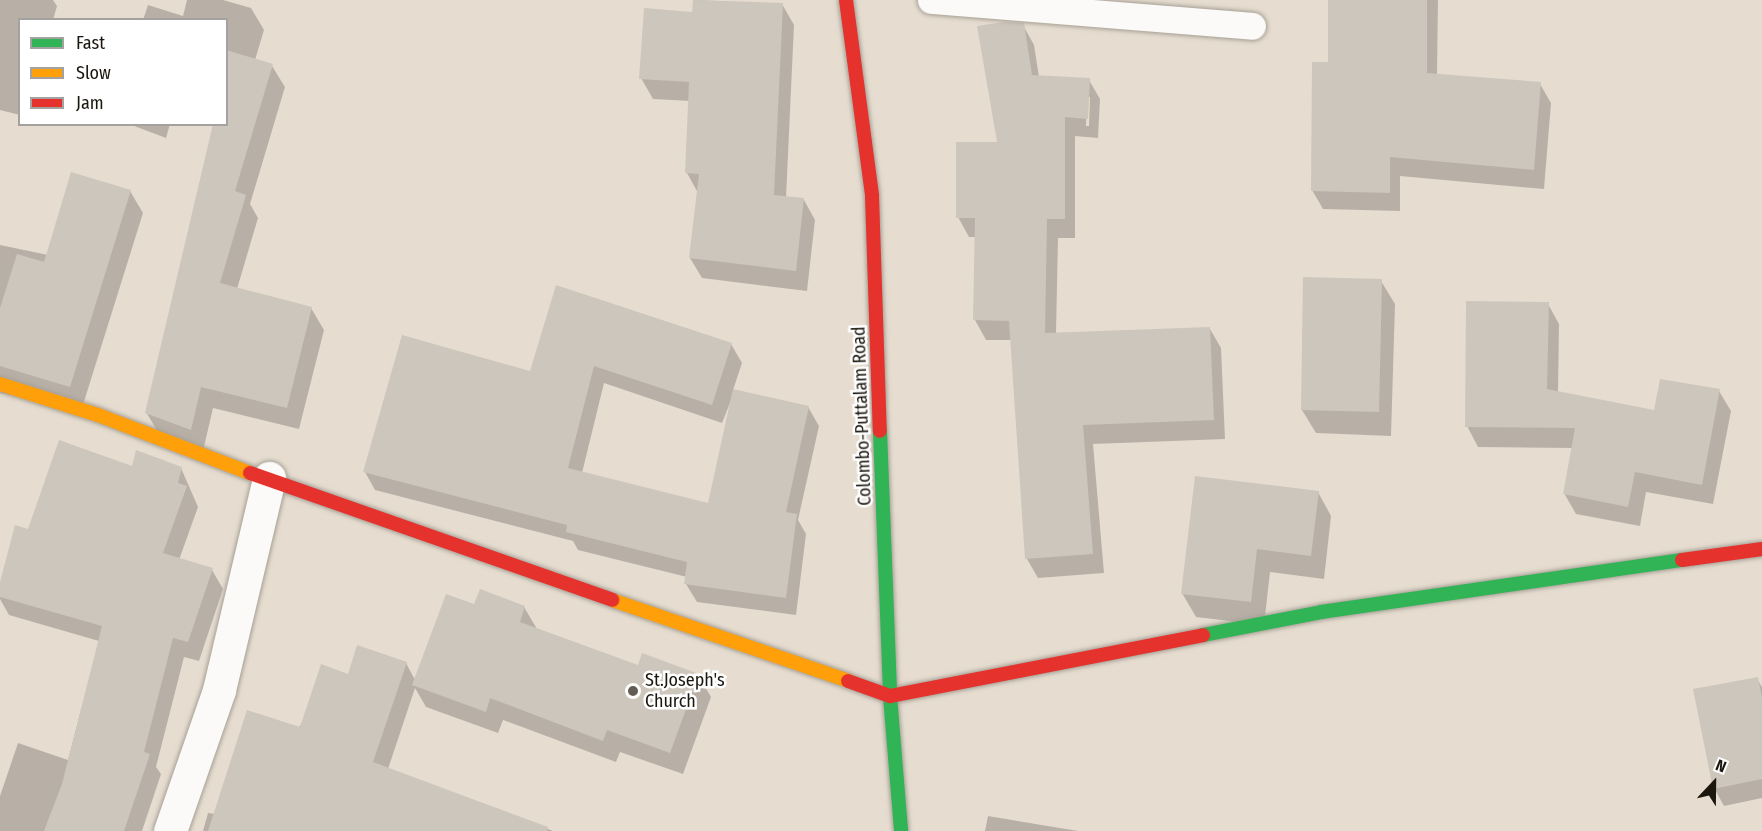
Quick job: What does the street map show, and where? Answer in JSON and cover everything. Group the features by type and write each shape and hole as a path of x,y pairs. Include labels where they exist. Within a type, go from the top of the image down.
{"main road":[{"name":"Colombo-Puttalam Road","path":"846,0 872,196 890,696 901,831"},
{"path":"0,384 88,411 269,478 328,503 890,696 1321,612 1762,549"}],"street":[{"path":"170,831 219,690 269,478"}],"lane":[{"path":"931,0 1252,26"}],"building":[{"path":"693,0 783,3 774,195 804,198 796,271 689,258 699,174 685,173 689,82 639,79 644,8 692,12"},
{"path":"1328,0 1427,0 1427,73 1541,82 1534,170 1390,157 1390,193 1311,191 1312,62 1328,62"},
{"path":"1004,22 1024,23 1032,75 1090,78 1088,119 1065,117 1065,219 1047,219 1045,333 1210,327 1214,420 1083,425 1093,554 1025,559 1009,321 973,320 975,218 956,218 956,142 997,142 977,26"},
{"path":"228,51 273,64 235,191 246,195 220,283 312,307 287,408 201,387 191,430 145,413 213,126 228,126"},
{"path":"71,172 131,190 70,387 0,366 0,308 17,254 44,262"},
{"path":"1303,277 1382,279 1379,412 1301,410"},
{"path":"556,285 732,343 712,405 594,366 568,468 708,503 733,389 809,406 786,512 797,514 786,598 684,584 687,562 566,532 567,525 363,472 402,335 530,371"},
{"path":"1466,301 1549,302 1547,389 1654,410 1660,379 1720,389 1702,485 1635,472 1628,507 1563,494 1575,428 1465,427"},
{"path":"59,440 132,466 136,450 182,467 178,483 187,486 163,553 213,568 188,642 173,638 144,752 150,754 124,831 44,831 62,784 102,626 0,597 0,582 15,525 28,529"},
{"path":"1195,476 1319,491 1311,556 1257,549 1251,602 1181,594"},
{"path":"480,589 525,606 520,622 638,665 642,653 699,674 670,753 607,730 603,741 490,698 486,712 412,685 446,594 474,604"},
{"path":"357,645 407,662 373,762 548,827 547,831 208,831 247,710 300,727 321,664 348,674"},
{"path":"1758,677 1762,698 1762,779 1713,789 1693,689"}],"traffic: fast":[{"path":"880,431 890,696 901,831"},
{"path":"1203,635 1321,612 1682,560"}],"traffic: slow":[{"path":"0,384 98,415 250,473"},
{"path":"612,600 848,681"}],"traffic: jam":[{"path":"846,0 872,196 880,431"},
{"path":"250,473 612,600"},
{"path":"1682,560 1762,549"},
{"path":"848,681 890,696 1203,635"}],"place":[{"name":"St.Joseph's Church","path":"633,691"}]}
